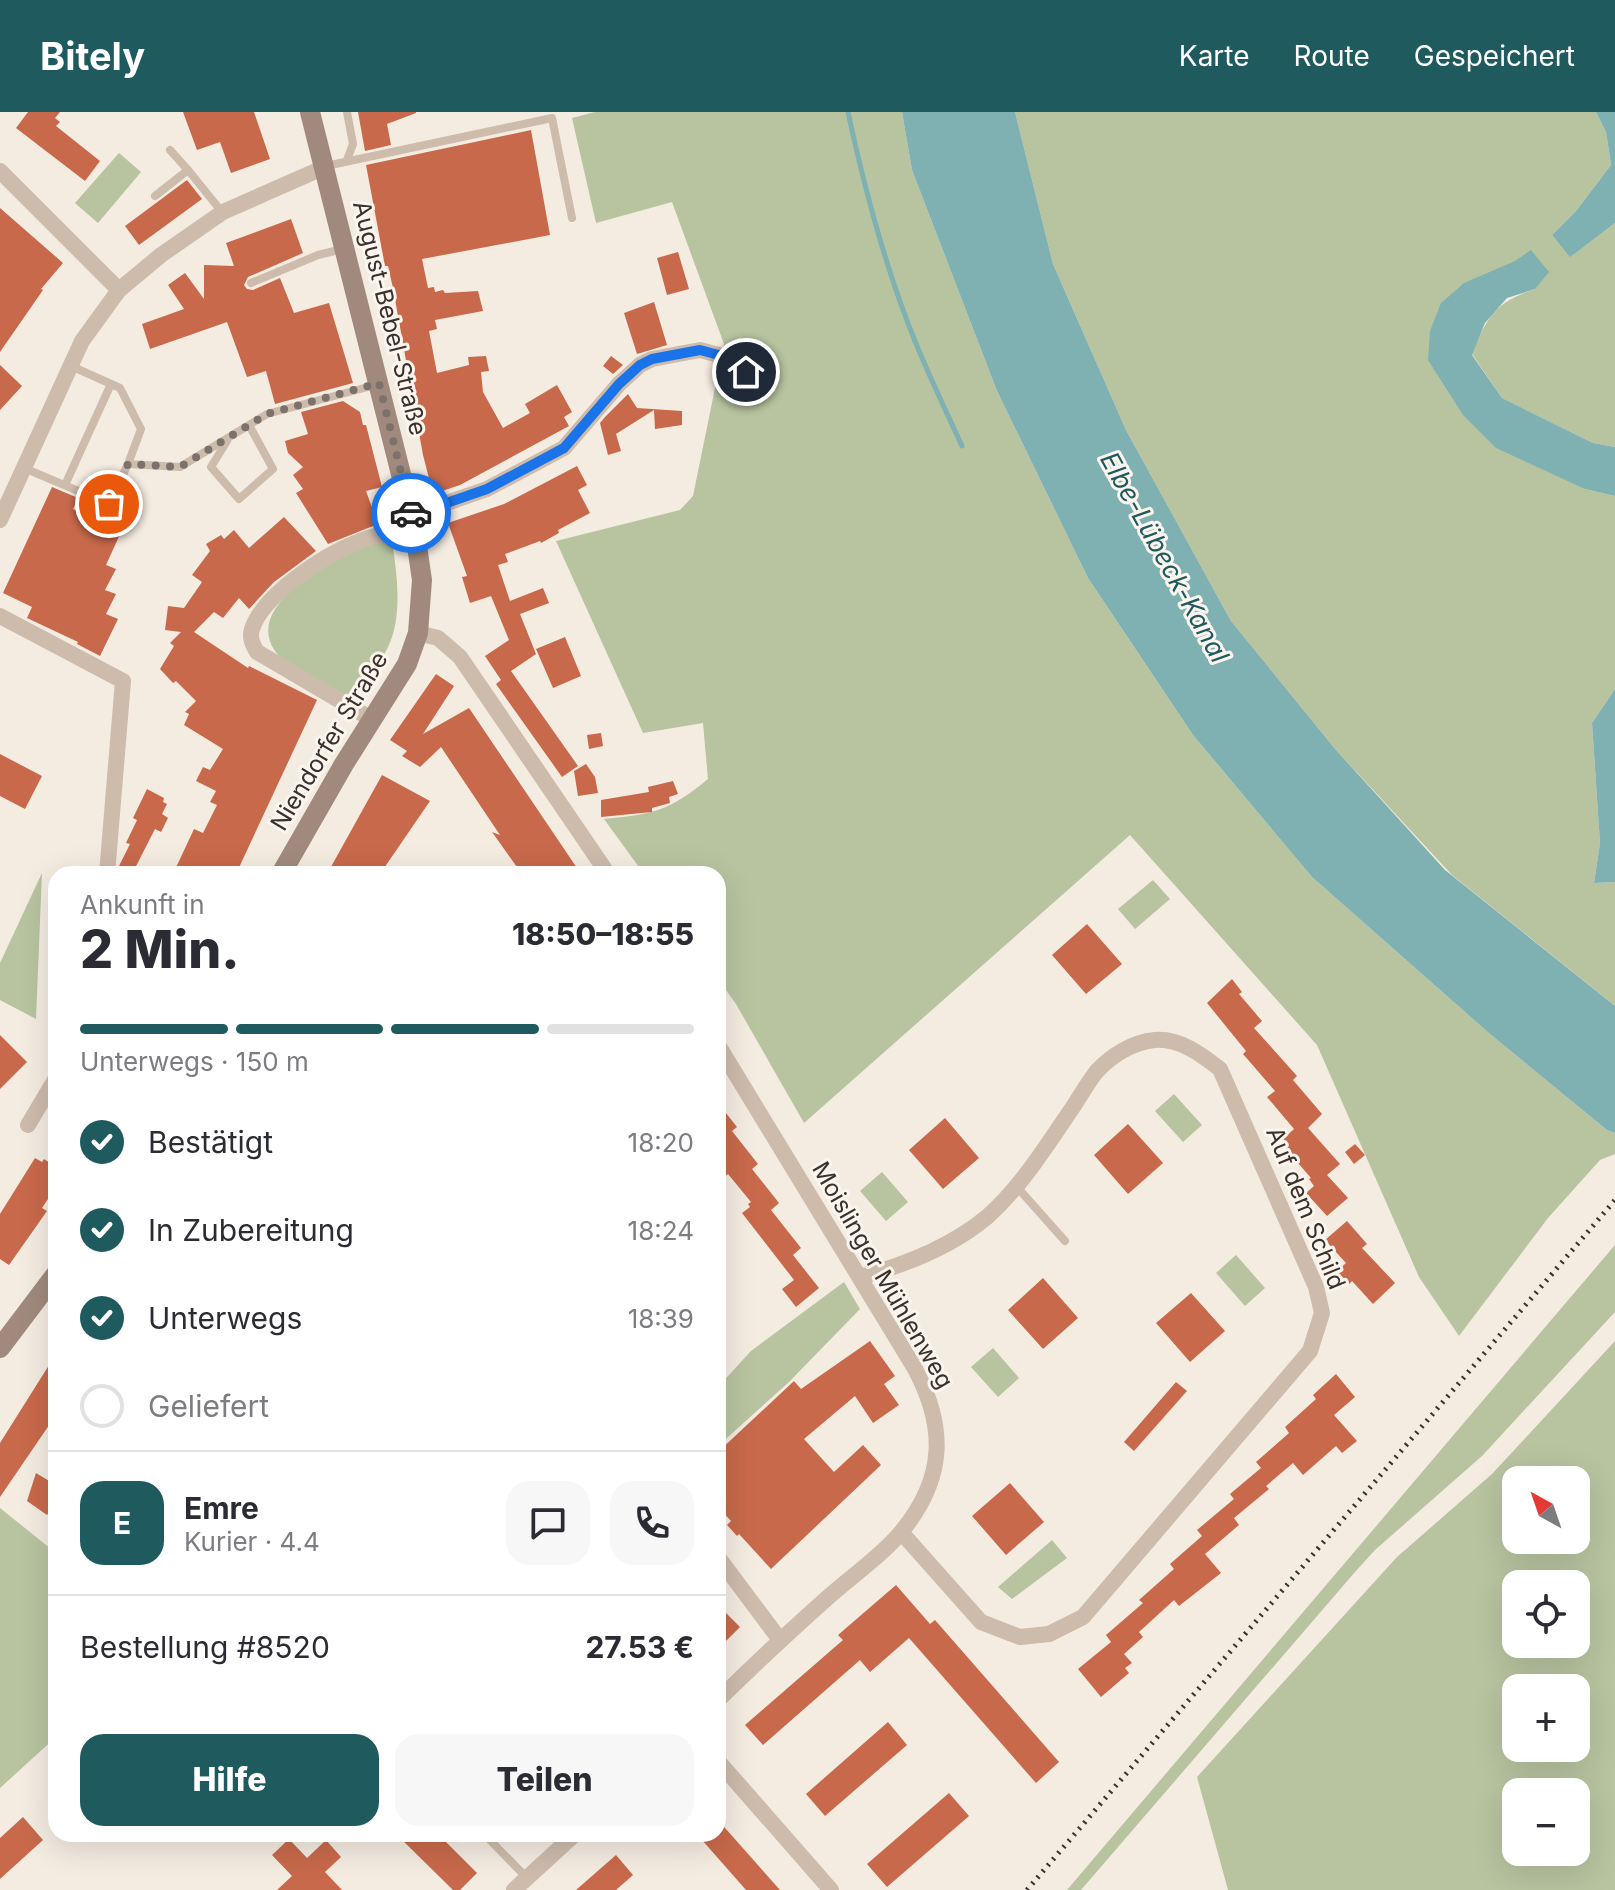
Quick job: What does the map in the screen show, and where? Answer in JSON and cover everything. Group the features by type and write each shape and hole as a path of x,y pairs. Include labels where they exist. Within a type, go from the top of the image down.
{"main road":[{"name":"August-Bebel-Straße","path":"310,112 413,520 422,580 418,633"},
{"name":"Niendorfer Straße","path":"285,866 407,664 418,633"},
{"path":"1,1346 48,1284"}],"street":[{"path":"0,520 82,341 119,290 161,255 223,212 325,167"},
{"path":"0,171 119,290"},
{"path":"373,720 257,652 251,631 261,613 282,591 319,561 357,541 487,489 564,448 619,384 640,365 652,359 700,350 730,358 746,372"},
{"path":"0,616 123,681 108,866"},
{"path":"418,633 438,638 460,657 603,866"},
{"name":"Auf dem Schild","path":"860,1277 938,1249 985,1218 1017,1187 1097,1072 1128,1046 1164,1040 1196,1050 1220,1069 1316,1287 1322,1313 1310,1351 1083,1617 1049,1634 1020,1637 981,1622 901,1532"},
{"name":"Moislinger Mühlenweg","path":"726,1058 917,1373 929,1397 938,1430 936,1460 926,1496 901,1532 726,1687"},
{"path":"28,1125 48,1091"},
{"path":"726,1568 780,1640"},
{"path":"726,1770 831,1890"},
{"path":"520,1884 566,1842"}],"lane":[{"path":"347,112 353,144 347,160"},
{"path":"325,167 552,118 572,218"},
{"path":"170,150 223,212"},
{"path":"155,196 188,170"},
{"path":"251,283 318,255 346,249"},
{"path":"24,468 109,504 128,464 141,429 120,388 71,366"},
{"path":"128,464 180,467 267,414 379,383"},
{"path":"65,485 111,384"},
{"path":"229,438 211,467 239,499 273,469 249,425"},
{"path":"1017,1187 1065,1241"},
{"path":"490,1842 520,1884"}],"green space":[{"path":"595,112 902,112 912,170 997,391 1088,578 1193,735 1312,877 1490,1034 1607,1130 1615,1133 1615,1154 1600,1160 1548,1218 1459,1336 1419,1277 1317,1045 1130,835 804,1123 726,990 726,866 638,866 604,819 660,809 708,779 703,723 643,733 556,541 680,510 693,496 724,344 672,202 596,223 572,118"},
{"path":"1015,112 1596,112 1606,132 1611,165 1576,211 1552,235 1570,256 1615,223 1615,447 1593,443 1502,398 1472,354 1494,312 1510,300 1535,289 1531,251 1430,331 1585,489 1615,496 1615,689 1592,723 1600,843 1594,883 1615,882 1615,1006 1452,875 1336,750 1231,621 1126,430 1053,264"},
{"path":"119,153 141,172 98,223 75,203"},
{"path":"392,541 398,595 393,635 380,661 352,699 290,667 275,651 269,637 269,623 285,597 310,576 359,547"},
{"path":"42,873 36,1019 0,1000 0,963"},
{"path":"1153,880 1170,899 1135,929 1118,909"},
{"path":"1174,1094 1202,1125 1183,1142 1155,1111"},
{"path":"882,1172 908,1202 886,1221 860,1191"},
{"path":"1615,1245 1615,1312 1482,1456 1375,1550 1081,1890 1067,1890"},
{"path":"1236,1255 1265,1288 1245,1306 1216,1273"},
{"path":"844,1282 860,1309 789,1382 726,1439 726,1378 751,1351"},
{"path":"1615,1341 1615,1890 1228,1890 1197,1777 1397,1557 1492,1474"},
{"path":"993,1348 1019,1378 998,1397 971,1367"},
{"path":"0,1508 48,1547 48,1744 0,1788"},
{"path":"1052,1540 1067,1558 1012,1599 998,1587"}],"water":[{"name":"Elbe-Lübeck-Kanal","path":"902,112 1015,112 1053,264 1126,430 1231,621 1336,750 1445,870 1615,1006 1615,1133 1607,1130 1490,1034 1312,877 1193,735 1088,578 997,391 912,170"},
{"path":"1596,112 1615,112 1615,223 1570,257 1552,235 1576,211 1611,165 1606,132"},
{"path":"1531,250 1549,272 1535,289 1507,298 1485,323 1472,355 1502,398 1593,443 1615,447 1615,496 1585,489 1496,448 1463,415 1428,360 1430,331 1441,303 1464,283 1515,261"},
{"path":"1615,689 1615,882 1594,883 1600,843 1592,723"}],"building":[{"path":"28,112 60,112 55,118 60,122 56,126 100,161 85,181 16,128"},
{"path":"183,112 254,112 270,159 231,173 220,142 197,150"},
{"path":"358,112 416,113 387,124 391,145 365,151"},
{"path":"531,130 550,235 422,259 428,288 434,287 435,292 443,290 445,293 478,291 483,311 435,320 437,329 429,331 437,373 469,365 468,357 486,356 489,371 481,372 483,392 503,428 530,413 525,404 557,385 572,412 564,417 569,426 460,485 433,494 366,165"},
{"path":"187,180 202,199 139,245 125,226"},
{"path":"0,208 63,263 41,289 0,352"},
{"path":"291,219 303,253 248,277 244,285 253,290 280,278 294,313 329,303 353,383 275,404 266,371 247,377 227,322 150,349 142,324 184,309 168,285 185,273 204,299 204,265 234,266 226,243"},
{"path":"678,252 689,289 667,295 657,258"},
{"path":"654,302 667,345 637,354 624,313"},
{"path":"611,356 623,365 613,374 603,366"},
{"path":"0,365 22,386 0,410"},
{"path":"628,394 637,408 682,411 682,425 655,429 654,410 616,434 621,451 608,455 600,423"},
{"path":"343,401 360,412 363,425 366,425 382,487 366,491 378,524 328,544 296,493 303,489 293,475 303,467 288,453 285,441 308,434 301,412"},
{"path":"577,466 587,485 578,490 590,513 541,543 505,554 508,562 498,565 510,601 543,588 549,603 520,614 536,654 511,671 578,766 562,777 496,684 501,680 485,656 509,640 491,596 470,603 462,577 467,576 448,523 504,504"},
{"path":"52,487 78,498 73,509 121,532 106,565 116,569 105,590 116,594 106,614 118,619 100,656 27,618 32,607 3,593"},
{"path":"284,517 316,551 274,582 249,609 239,598 223,618 214,612 194,632 248,668 317,700 240,866 177,866 194,829 203,833 217,805 210,802 216,791 196,781 203,767 210,770 223,749 184,725 189,714 185,712 196,701 160,669 174,646 170,643 181,632 165,630 168,606 184,608 202,582 192,575 210,551 206,544 221,535 224,539 234,530 249,548"},
{"path":"565,637 581,676 553,688 536,649"},
{"path":"436,674 454,686 423,734 469,708 576,866 516,866 492,832 500,835 441,747 420,767 402,756 407,751 390,740"},
{"path":"601,733 603,746 589,749 587,735"},
{"path":"0,754 42,776 25,809 0,796"},
{"path":"586,764 595,777 598,793 578,796 574,771"},
{"path":"382,775 430,801 385,866 331,866"},
{"path":"673,781 678,794 669,797 670,803 652,808 652,812 601,817 601,800 649,792 648,787"},
{"path":"147,789 164,798 163,802 167,804 162,814 168,818 161,832 155,829 136,866 119,866 137,820 133,818"},
{"path":"1087,924 1122,964 1086,994 1052,955"},
{"path":"1232,979 1242,992 1239,994 1262,1021 1254,1028 1297,1076 1293,1080 1322,1114 1308,1128 1340,1164 1327,1175 1348,1198 1327,1216 1306,1193 1314,1186 1311,1178 1285,1148 1289,1144 1283,1139 1294,1129 1267,1097 1275,1091 1243,1054 1246,1051 1207,1003"},
{"path":"0,1035 27,1062 0,1089"},
{"path":"726,1113 737,1127 732,1131 758,1164 752,1169 779,1203 771,1210 801,1248 793,1255 819,1288 796,1307 782,1289 794,1280 742,1213 751,1202 728,1174 726,1176"},
{"path":"945,1118 979,1158 943,1189 909,1150"},
{"path":"1128,1124 1163,1163 1128,1194 1094,1155"},
{"path":"1355,1144 1365,1155 1354,1164 1345,1152"},
{"path":"35,1158 48,1162 48,1199 42,1208 47,1211 9,1265 0,1259 0,1214"},
{"path":"1347,1221 1367,1244 1362,1248 1395,1283 1373,1304 1352,1281 1349,1284 1337,1271 1346,1263 1325,1240"},
{"path":"1043,1278 1078,1318 1043,1349 1008,1310"},
{"path":"1191,1293 1225,1331 1190,1362 1156,1323"},
{"path":"870,1341 895,1376 884,1384 899,1405 873,1423 855,1396 804,1439 834,1472 863,1445 881,1465 771,1569 727,1525 731,1521 726,1516 726,1445 794,1381 801,1389"},
{"path":"48,1367 48,1427 0,1497 0,1443"},
{"path":"1336,1374 1355,1397 1334,1415 1357,1441 1342,1453 1336,1446 1303,1475 1293,1463 1266,1486 1269,1489 1234,1518 1239,1525 1205,1554 1221,1573 1179,1606 1174,1600 1139,1632 1143,1637 1124,1654 1132,1663 1125,1668 1129,1673 1101,1697 1078,1669 1111,1642 1106,1635 1143,1603 1139,1600 1174,1569 1170,1564 1202,1536 1197,1530 1234,1499 1230,1494 1261,1468 1256,1462 1289,1433 1285,1427 1316,1399 1313,1395"},
{"path":"1176,1382 1187,1391 1134,1451 1124,1442"},
{"path":"36,1473 48,1480 47,1515 27,1501"},
{"path":"1010,1483 1044,1522 1006,1555 972,1516"},
{"path":"896,1585 930,1624 935,1620 1059,1762 1036,1783 909,1638 870,1672 860,1660 763,1745 745,1725 843,1640 838,1635"},
{"path":"726,1613 740,1627 726,1641"},
{"path":"888,1722 907,1745 825,1816 806,1794"},
{"path":"949,1793 969,1816 887,1887 867,1864"},
{"path":"23,1817 43,1840 0,1879 0,1838"},
{"path":"726,1829 780,1890 746,1890 704,1842 726,1842"},
{"path":"286,1842 292,1842 307,1858 328,1842 341,1857 325,1872 342,1890 277,1890 292,1876 272,1855"},
{"path":"404,1842 446,1842 477,1873 460,1890 453,1890"},
{"path":"616,1855 633,1875 616,1890 576,1890"}],"waterway":[{"path":"848,112 886,260 922,359 962,446"}],"railway":[{"path":"1027,1890 1615,1200"}],"way so far":[{"path":"109,504 128,464 180,467 267,414 379,383 411,513"}],"route":[{"path":"411,513 431,510 487,489 564,448 619,384 640,365 652,359 700,350 715,352 730,358 746,372"}]}
